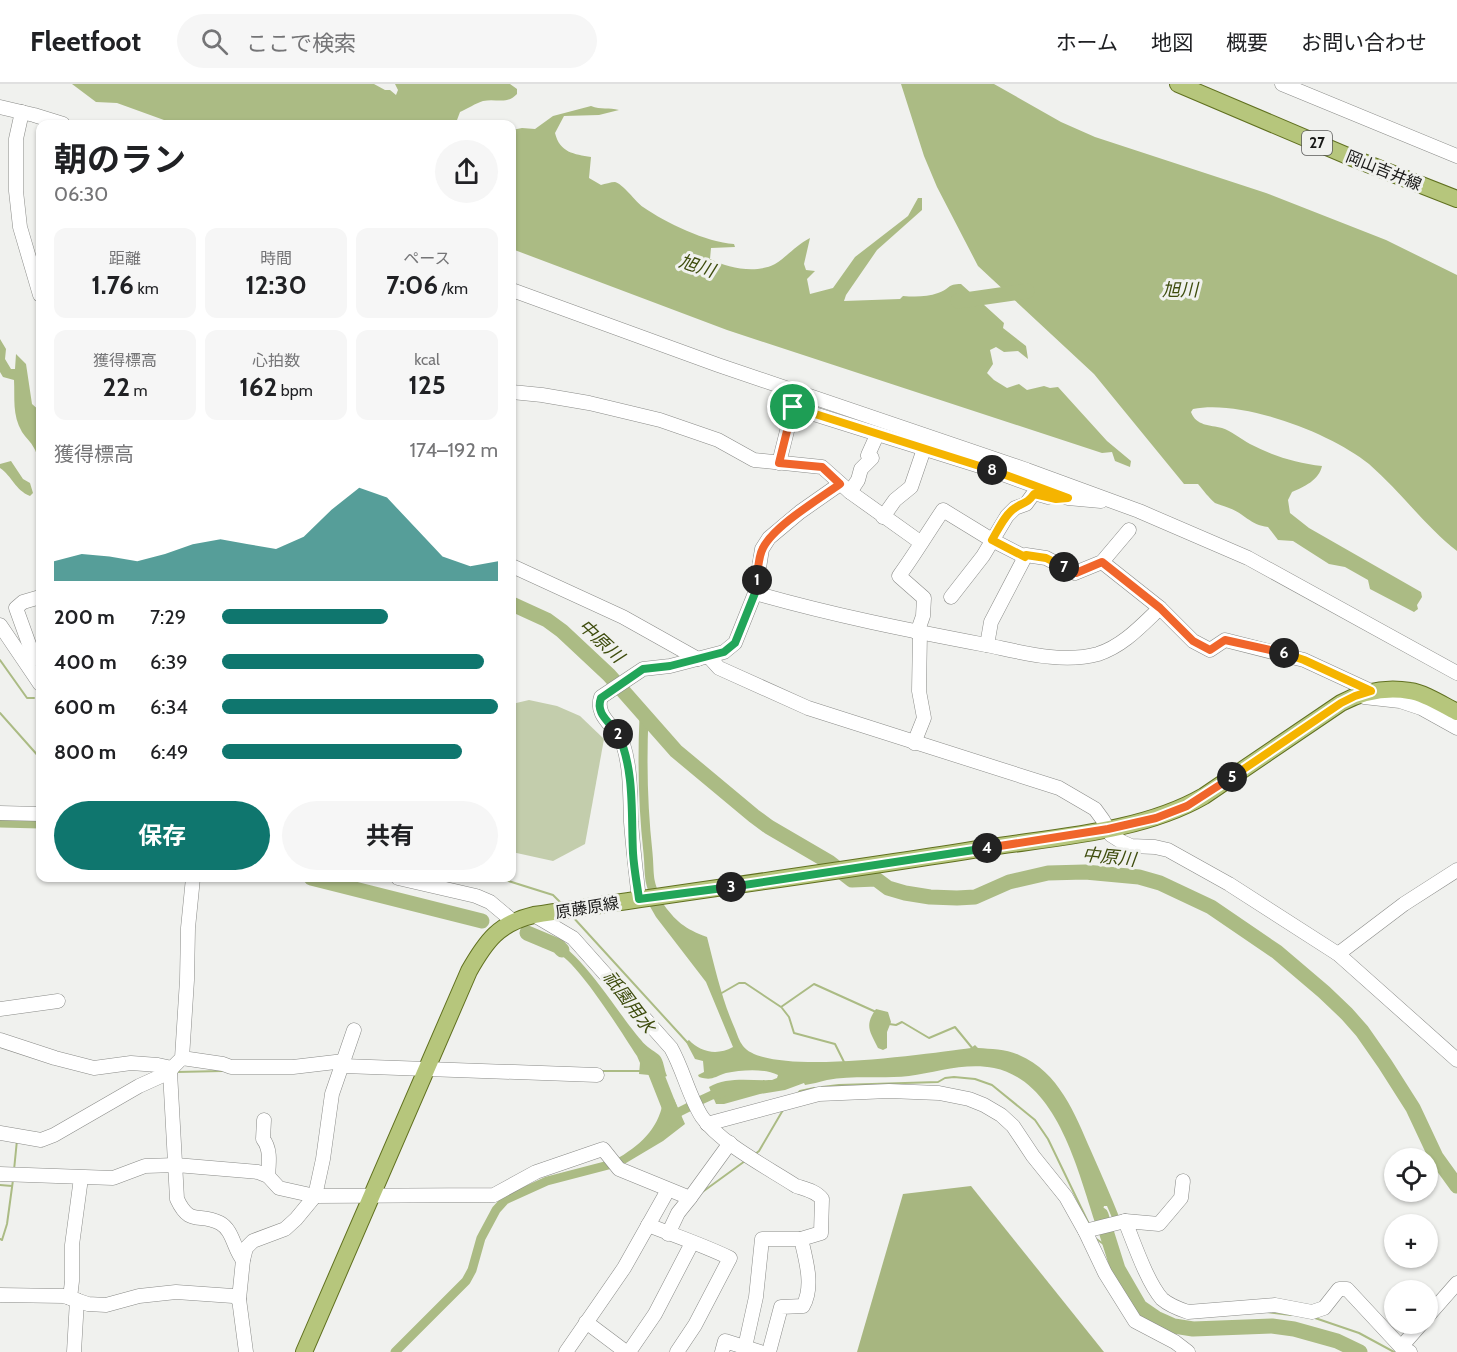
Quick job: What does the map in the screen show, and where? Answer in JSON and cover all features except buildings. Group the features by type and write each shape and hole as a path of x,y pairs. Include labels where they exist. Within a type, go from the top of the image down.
{"main road":[{"name":"岡山吉井線","path":"1178,84 1350,157 1457,199"},
{"name":"岡山吉井線","path":"1199,84 1239,98 1457,187"},
{"path":"1363,694 1411,691 1457,712"},
{"name":"原藤原線","path":"304,1352 470,971 480,952 493,935 514,922 534,915 862,868 1108,829 1156,818 1187,806 1363,694"}],"street":[{"path":"1282,84 1457,156"},
{"path":"1,108 49,120"},
{"path":"22,112 16,139 16,191 20,228 36,282"},
{"path":"516,291 718,365 1116,502 1248,558 1457,673"},
{"path":"516,392 542,394 660,420 718,440 754,460 822,467 845,488 920,542"},
{"path":"779,403 983,467 1068,498 1116,502"},
{"path":"779,463 793,407"},
{"path":"650,898 633,858 627,764 623,745 617,732 600,713 598,704 601,698 643,669 670,666 704,658 724,652 735,643 755,593 762,549 769,538 800,512 858,480 861,469 872,458 868,455 877,435"},
{"path":"883,517 895,501 911,487 924,449"},
{"path":"951,597 983,556 1007,516 1015,508 1026,504 1034,494 1056,499 1068,498"},
{"path":"914,742 924,718 919,691 918,633 923,616 924,598 900,576 918,551 920,542 943,510 1025,557 1026,555 1046,558 1076,573 1102,562 1129,530"},
{"path":"987,645 991,622 1025,557"},
{"path":"1102,562 1160,608 1193,641 1210,650 1225,640 1283,653 1304,660 1363,694 1400,701 1421,708 1457,728"},
{"path":"516,569 623,617 719,668 808,708 1059,788 1095,809 1111,835 1122,842 1131,846 1168,850 1219,878 1338,954 1456,1058"},
{"path":"755,593 850,619 918,633 1034,654 1076,658 1113,648 1130,636 1160,608"},
{"path":"27,663 34,658 16,608 23,602 36,598"},
{"path":"0,625 36,678"},
{"path":"0,813 36,814"},
{"path":"1338,954 1404,904 1457,870"},
{"path":"193,882 188,928 187,980 175,1066 177,1199 183,1211 191,1217 222,1224 228,1229 237,1253 243,1260"},
{"path":"415,882 476,896 490,902 514,922"},
{"path":"534,915 573,938 671,1048 700,1114 717,1135 796,1186 807,1189 822,1199 821,1233 801,1239 762,1239 756,1297 745,1347"},
{"path":"0,1009 58,1001"},
{"path":"246,1352 239,1299 246,1248 253,1241 285,1228 296,1219 315,1196 323,1159 332,1094 354,1030"},
{"path":"0,1040 94,1068 131,1063 175,1066 223,1064 231,1067 293,1067 343,1063 428,1069 597,1074"},
{"path":"0,1132 40,1140 54,1135 175,1066"},
{"path":"707,1124 819,1094 889,1091 939,1093 969,1099 1002,1115 1013,1126 1033,1156 1066,1197 1088,1230 1105,1273 1135,1322 1175,1342 1188,1352"},
{"path":"264,1120 263,1139 266,1141 269,1158 268,1176"},
{"path":"668,1233 678,1213 730,1143"},
{"path":"0,1174 113,1178 145,1166 176,1165 258,1172 268,1176 279,1188 315,1196 494,1195 536,1172 603,1149 614,1164 690,1198"},
{"path":"74,1352 72,1245 81,1178"},
{"path":"1088,1230 1123,1222 1159,1224 1181,1198 1183,1181"},
{"path":"566,1352 624,1268 668,1190"},
{"path":"1123,1222 1155,1289 1174,1307 1188,1312 1275,1305 1312,1312 1324,1308 1339,1289 1347,1289 1406,1349 1415,1334"},
{"path":"648,1225 692,1243 703,1245 730,1258 695,1324 677,1352"},
{"path":"769,1352 781,1307 802,1306 808,1297 807,1265 801,1239"},
{"path":"586,1322 627,1352 655,1314 692,1243"},
{"path":"1438,1304 1457,1282"},
{"path":"0,1295 39,1294 73,1299 88,1304 106,1305 139,1296 176,1292 233,1296 239,1299"},
{"path":"722,1352 726,1341 760,1352"}],"shaded area":[{"path":"529,700 557,706 580,716 604,739 585,844 553,861 516,853 516,703"},
{"path":"971,1186 1104,1352 857,1352 903,1194"}],"water":[{"path":"72,84 374,84 396,95 398,90 395,84 510,84 517,89 517,94 509,99 483,101 460,112 457,120 164,120 117,103 96,102"},
{"name":"旭川","path":"901,84 994,84 1061,122 1095,137 1266,193 1386,240 1457,275 1457,551 1434,531 1369,464 1332,441 1285,421 1236,409 1213,407 1193,409 1191,412 1196,420 1225,429 1267,452 1294,461 1322,466 1314,479 1292,492 1288,500 1290,513 1309,528 1421,592 1422,597 1417,605 1418,609 1414,612 1370,589 1368,580 1345,567 1329,564 1293,541 1278,540 1268,527 1256,524 1234,510 1215,503 1198,484 1184,484 1094,374 978,266 937,187 924,156"},
{"name":"旭川","path":"591,106 619,110 599,115 564,116 555,133 557,140 568,151 591,157 589,178 601,185 618,183 643,207 687,231 711,240 734,244 735,247 711,248 710,259 742,269 759,269 780,261 810,238 804,264 806,270 815,271 807,279 810,294 833,288 855,257 908,216 918,198 922,198 922,210 877,250 844,301 925,296 961,284 1004,323 1003,328 1026,346 1028,359 1018,351 1004,352 996,347 990,350 993,364 987,373 1007,388 1019,384 1027,390 1044,386 1058,387 1107,441 1131,461 1130,467 1115,461 1112,452 1102,453 727,330 516,251 516,129 535,129 553,116"},
{"path":"0,339 6,349 5,359 11,369 15,369 16,354 26,364 32,404 36,408 36,454 19,426 15,406 14,380 3,377 0,372"},
{"path":"11,461 23,479 30,483 33,493 30,496 0,468 0,464"},
{"path":"662,902 681,924 707,937 738,1038 743,1046 758,1055 783,1061 851,1061 951,1051 971,1048 975,1045 978,1048 1014,1053 1033,1062 1055,1083 1072,1109 1120,1219 1113,1220 1107,1206 1104,1206 1103,1210 1108,1222 1096,1225 1073,1155 1050,1109 1016,1076 994,1068 973,1066 909,1076 827,1080 805,1085 804,1083 785,1090 716,1104 709,1087 732,1080 772,1080 778,1075 752,1070 726,1073 710,1079 699,1077 698,1075 704,1072 703,1061 695,1059 686,1042 689,1040 704,1050 715,1052 733,1047 706,982 656,917 648,903"},
{"path":"547,938 571,952 584,966 647,1047 661,1057 667,1076 657,1080 649,1075 639,1074 640,1063 637,1056 587,983 565,958 554,950 542,947"},
{"path":"876,1009 888,1012 891,1022 887,1032 887,1048 883,1050 878,1048 869,1024"},
{"path":"674,1099 685,1124 663,1141 621,1166 615,1160 632,1149 652,1129 663,1102"}],"waterway":[{"name":"旭川","path":"958,301 1027,291"},
{"name":"中原川","path":"516,606 547,620 562,631 609,675 676,751 754,816 829,862 852,880 876,879 888,888 905,893 957,898 975,897 1009,882 1048,873 1085,872 1139,877 1160,883 1211,907 1277,952 1324,992 1362,1031 1413,1108 1436,1157 1457,1186"},
{"path":"0,660 27,698 34,698"},
{"path":"0,713 36,754"},
{"path":"644,717 645,819 649,876 656,898"},
{"name":"祇園用水","path":"0,820 36,821"},
{"name":"祇園用水","path":"327,882 482,921"},
{"path":"512,882 553,895 562,904"},
{"path":"572,916 687,1042"},
{"name":"祇園用水","path":"527,933 558,946 562,950"},
{"path":"720,994 739,983 745,983 781,1007 814,984 876,1012"},
{"path":"782,1008 789,1017 794,1033 835,1044 845,1064"},
{"path":"889,1024 896,1025 902,1022 929,1038 955,1027 973,1049"},
{"name":"祇園用水","path":"650,1064 674,1119"},
{"path":"177,1072 222,1071"},
{"path":"601,1071 643,1071"},
{"path":"822,1087 938,1082 954,1077 975,1079 992,1085 1035,1120 1048,1139 1089,1224"},
{"path":"797,1094 800,1091 814,1088"},
{"path":"699,1101 722,1093"},
{"path":"672,1121 679,1112 689,1107"},
{"path":"754,1155 759,1151 783,1110"},
{"path":"14,1170 17,1140"},
{"path":"701,1193 745,1161"},
{"path":"395,1352 466,1281 472,1270 481,1238 496,1210 505,1200 547,1181 620,1162"},
{"path":"0,1239 2,1240 7,1224 13,1180"},
{"path":"0,1185 12,1186"},
{"path":"1101,1215 1118,1269 1140,1307 1156,1318 1174,1326 1193,1329 1272,1326 1294,1329 1337,1341 1360,1352"},
{"path":"1095,1238 1112,1250"},
{"path":"1267,1312 1291,1315"},
{"path":"1315,1318 1359,1333 1394,1352"}],"route":[{"path":"793,407 983,467 1068,498 1056,499 1034,494 1026,504 1015,508 1007,516 992,540 1025,557 1026,555 1046,558 1076,573 1102,562 1160,608 1193,641 1210,650 1225,640 1283,653 1304,660 1371,691 1341,703 1204,796 1172,813 1156,818 1108,829 862,868 639,899 633,858 629,774 623,745 617,732 600,713 598,704 601,698 643,669 670,666 724,652 735,643 755,593 762,549 769,538 800,512 840,484 822,467 779,463 793,407"}]}
